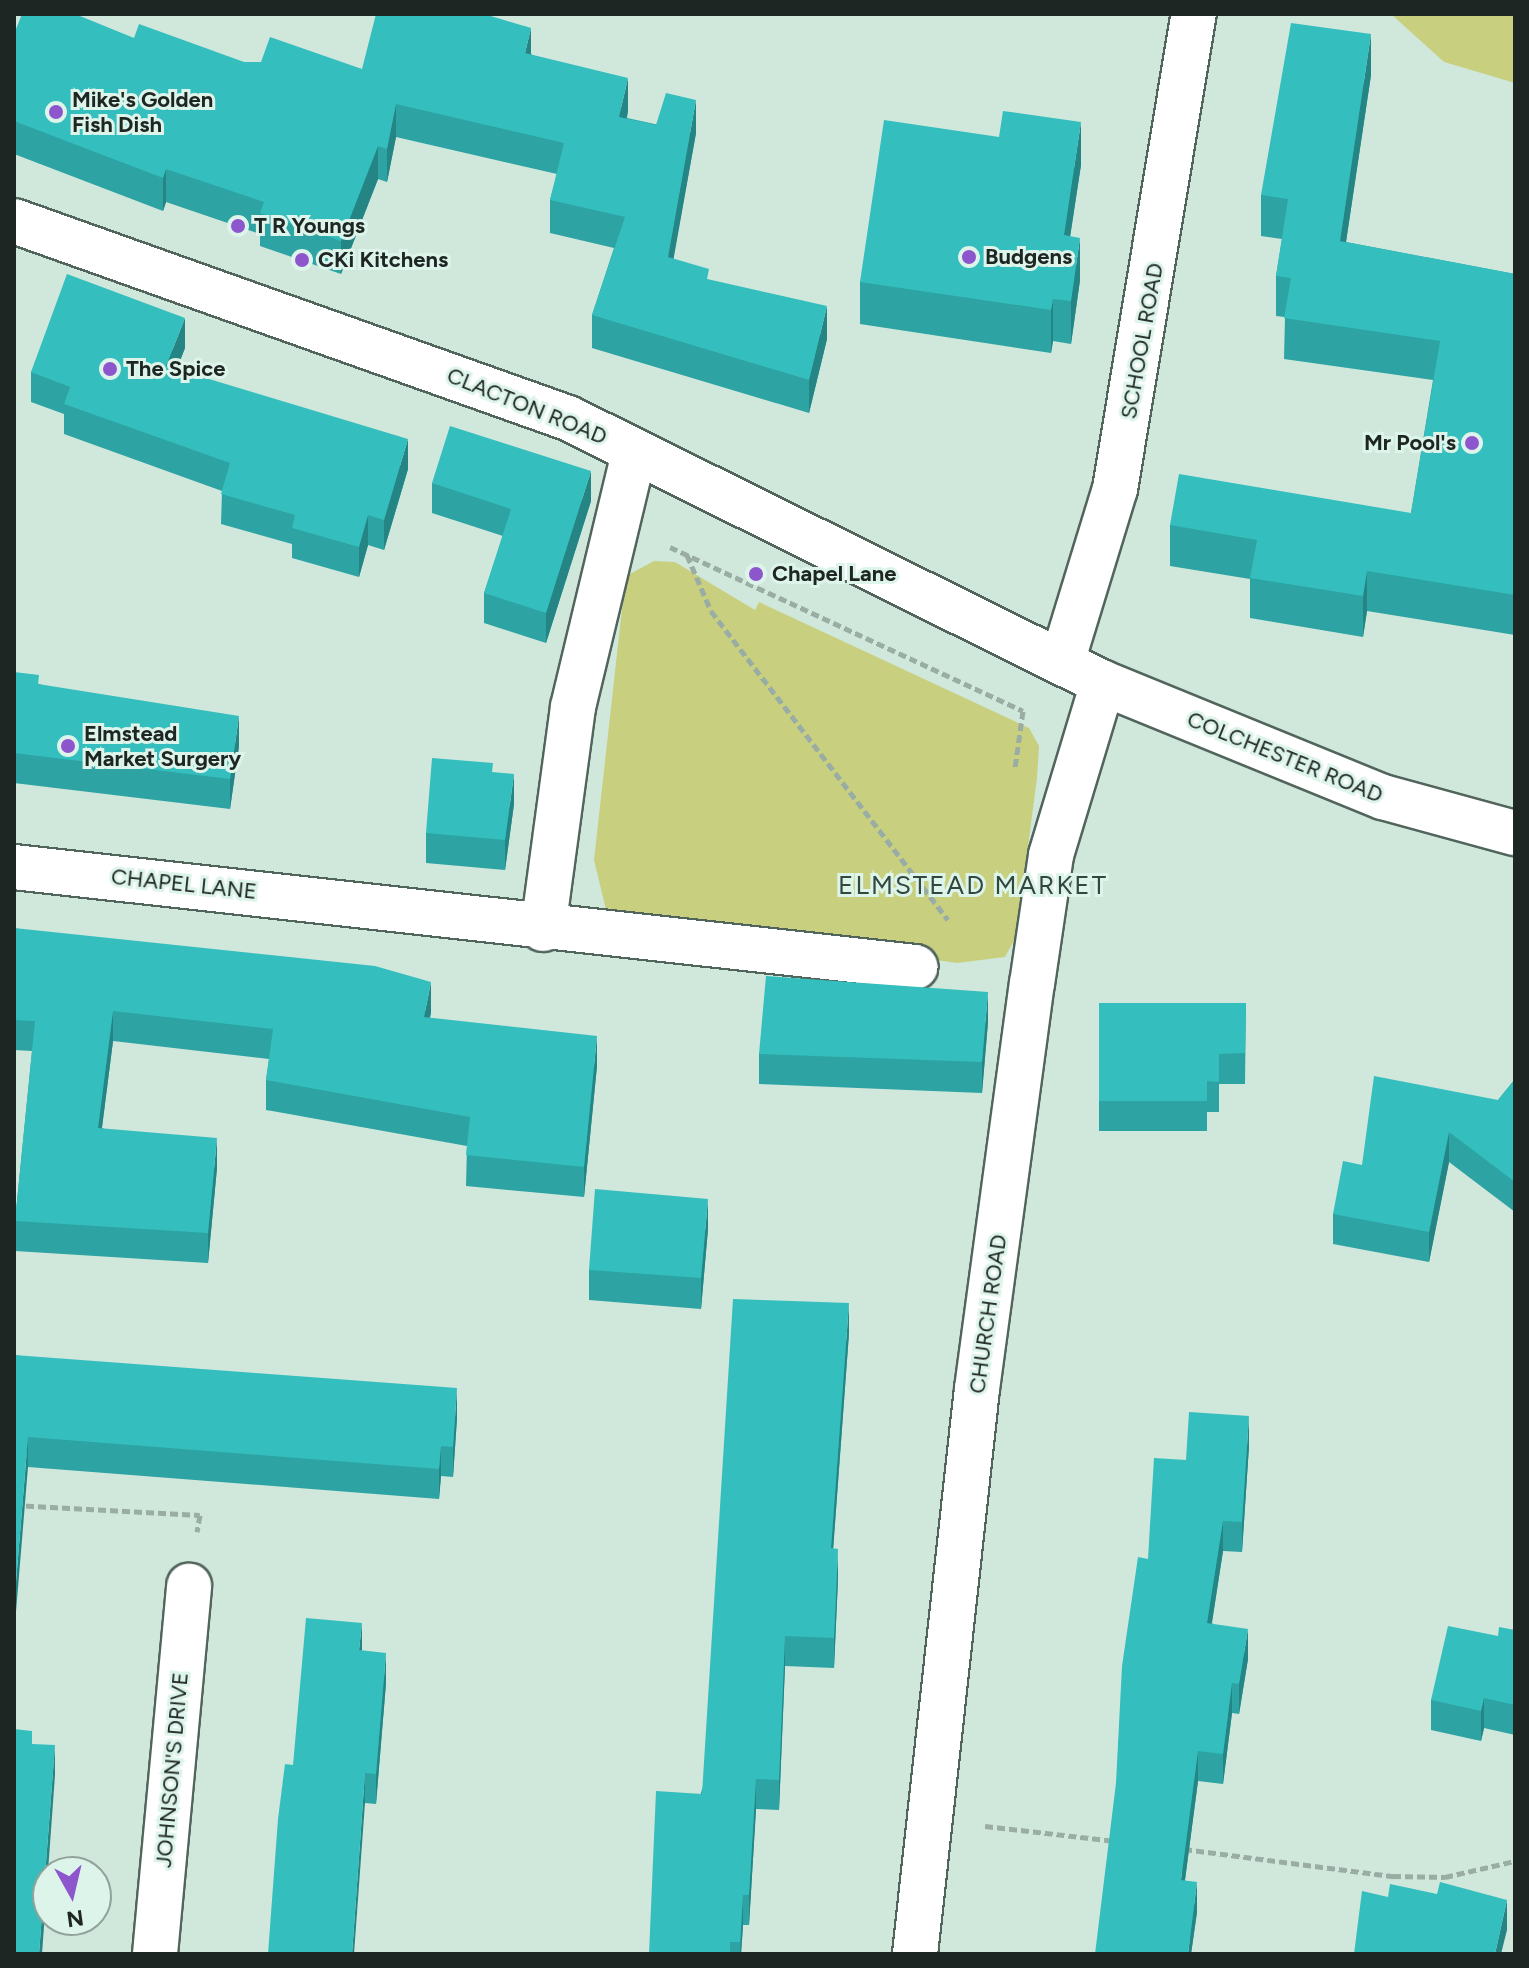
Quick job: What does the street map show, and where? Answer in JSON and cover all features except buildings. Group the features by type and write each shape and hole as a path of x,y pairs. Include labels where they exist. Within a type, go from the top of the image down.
{"street":[{"name":"SCHOOL ROAD","path":"1062,662 1115,489 1194,14"},
{"name":"CLACTON ROAD","path":"14,221 539,407 1062,662"},
{"path":"543,929 573,707 634,453"},
{"name":"COLCHESTER ROAD","path":"1062,662 1103,683 1383,797 1515,833"},
{"name":"CHURCH ROAD","path":"915,1954 977,1389 1051,855 1103,683"},
{"name":"CHAPEL LANE","path":"14,867 543,929 915,967"},
{"name":"JOHNSON'S DRIVE","path":"155,1954 189,1586"}],"path":[{"path":"665,545 1023,711 1013,786"},
{"path":"687,554 711,611 953,927"},
{"path":"14,1505 200,1515 189,1586"},
{"path":"931,1820 1126,1842"},
{"path":"1173,1848 1393,1876 1445,1877 1515,1861"}],"green space":[{"path":"1391,14 1515,14 1515,83 1444,62"},
{"path":"654,561 675,562 755,610 759,602 1029,728 1039,746 1037,778 1016,937 1005,957 957,963 607,914 594,860 623,600 628,575"}],"place":[{"name":"Mike's Golden Fish Dish","path":"56,112"},
{"name":"T R Youngs","path":"238,226"},
{"name":"Budgens","path":"969,257"},
{"name":"CKi Kitchens","path":"302,260"},
{"name":"The Spice","path":"110,369"},
{"name":"Mr Pool's","path":"1472,443"},
{"name":"Chapel Lane","path":"756,574"},
{"name":"Elmstead Market Surgery","path":"68,746"}],"district":[{"name":"ELMSTEAD MARKET","path":"973,886"}]}
